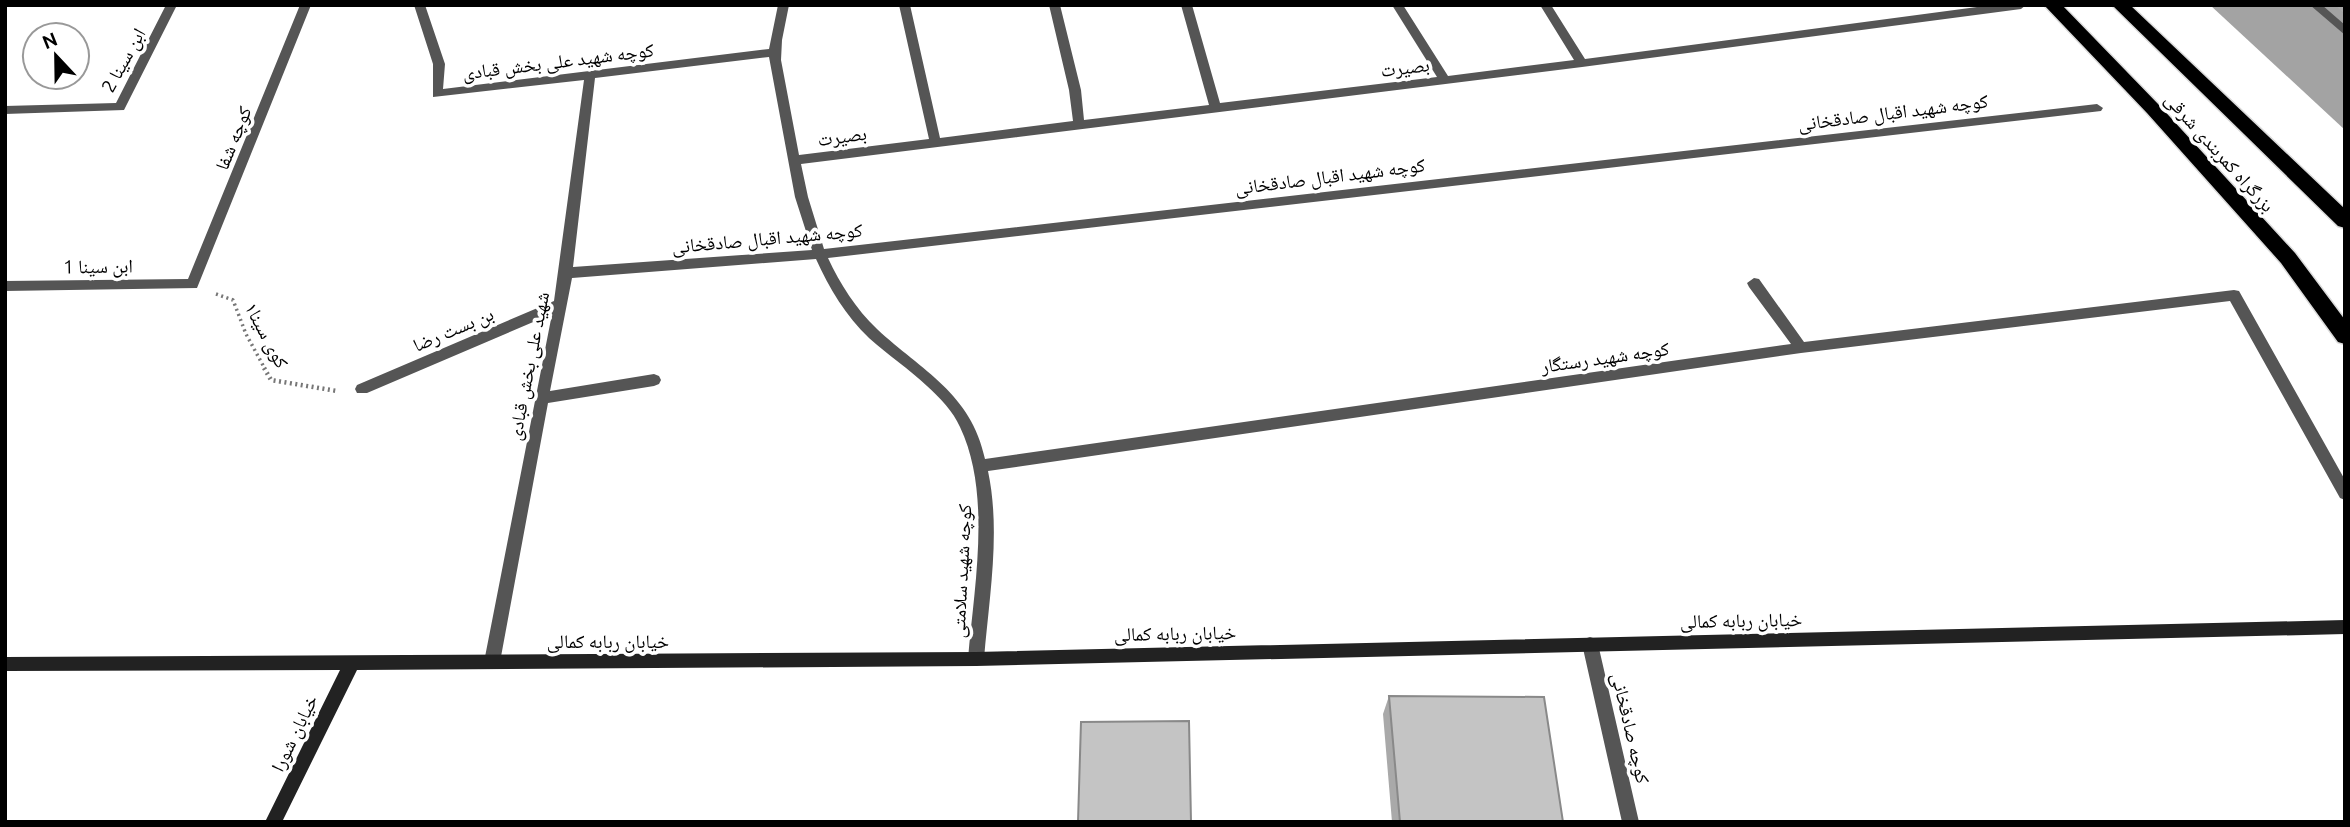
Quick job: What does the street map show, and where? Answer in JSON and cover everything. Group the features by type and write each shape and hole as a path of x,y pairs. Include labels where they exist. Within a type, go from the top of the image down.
{"highway":[{"name":"بزرگراه کمربندی شرقی","path":"2052,5 2144,99 2288,258 2345,336"},
{"name":"بزرگراه کمربندی شرقی","path":"2120,5 2345,221"}],"main road":[{"name":"خیابان ربابه کمالی","path":"5,664 976,659 2345,627"},
{"name":"خیابان شورا","path":"273,822 352,663"}],"street":[{"name":"ابن سینا 2","path":"5,110 120,107 172,5"},
{"name":"کوچه شفا","path":"192,284 306,5"},
{"name":"کوچه شهید علی بخش قبادی","path":"419,5 439,64 437,94 775,52"},
{"name":"کوچه شهید سلامتی","path":"784,5 775,52 793,160 811,235 828,275 862,322 929,378 965,423 982,466 986,513 976,659"},
{"path":"904,5 935,141"},
{"path":"1054,5 1079,124"},
{"path":"1186,5 1215,107"},
{"path":"1397,5 1445,80"},
{"path":"1545,5 1582,63"},
{"name":"بصیرت","path":"793,160 1582,63 2021,5"},
{"path":"2315,5 2345,32"},
{"name":"شهید علی بخش قبادی","path":"492,662 566,273 590,75"},
{"name":"کوچه شهید اقبال صادقخانی","path":"566,273 819,254 2098,108"},
{"path":"1754,282 1801,348"},
{"name":"ابن سینا 1","path":"5,286 192,284"},
{"name":"کوچه شهید رستگار","path":"982,466 1801,348 2234,295 2345,494"},
{"name":"بن بست رضا","path":"362,389 559,305"},
{"path":"542,398 654,380"},
{"name":"کوچه صادقخانی","path":"1590,644 1630,822"}],"path":[{"name":"کوی سینا۱","path":"192,284 233,300 246,334 271,380 322,390 362,389"}],"shaded area":[{"path":"2210,5 2345,5 2345,130"}],"building":[{"path":"1389,696 1544,697 1563,822 1400,822"},
{"path":"1189,721 1191,822 1078,822 1081,722"}]}
